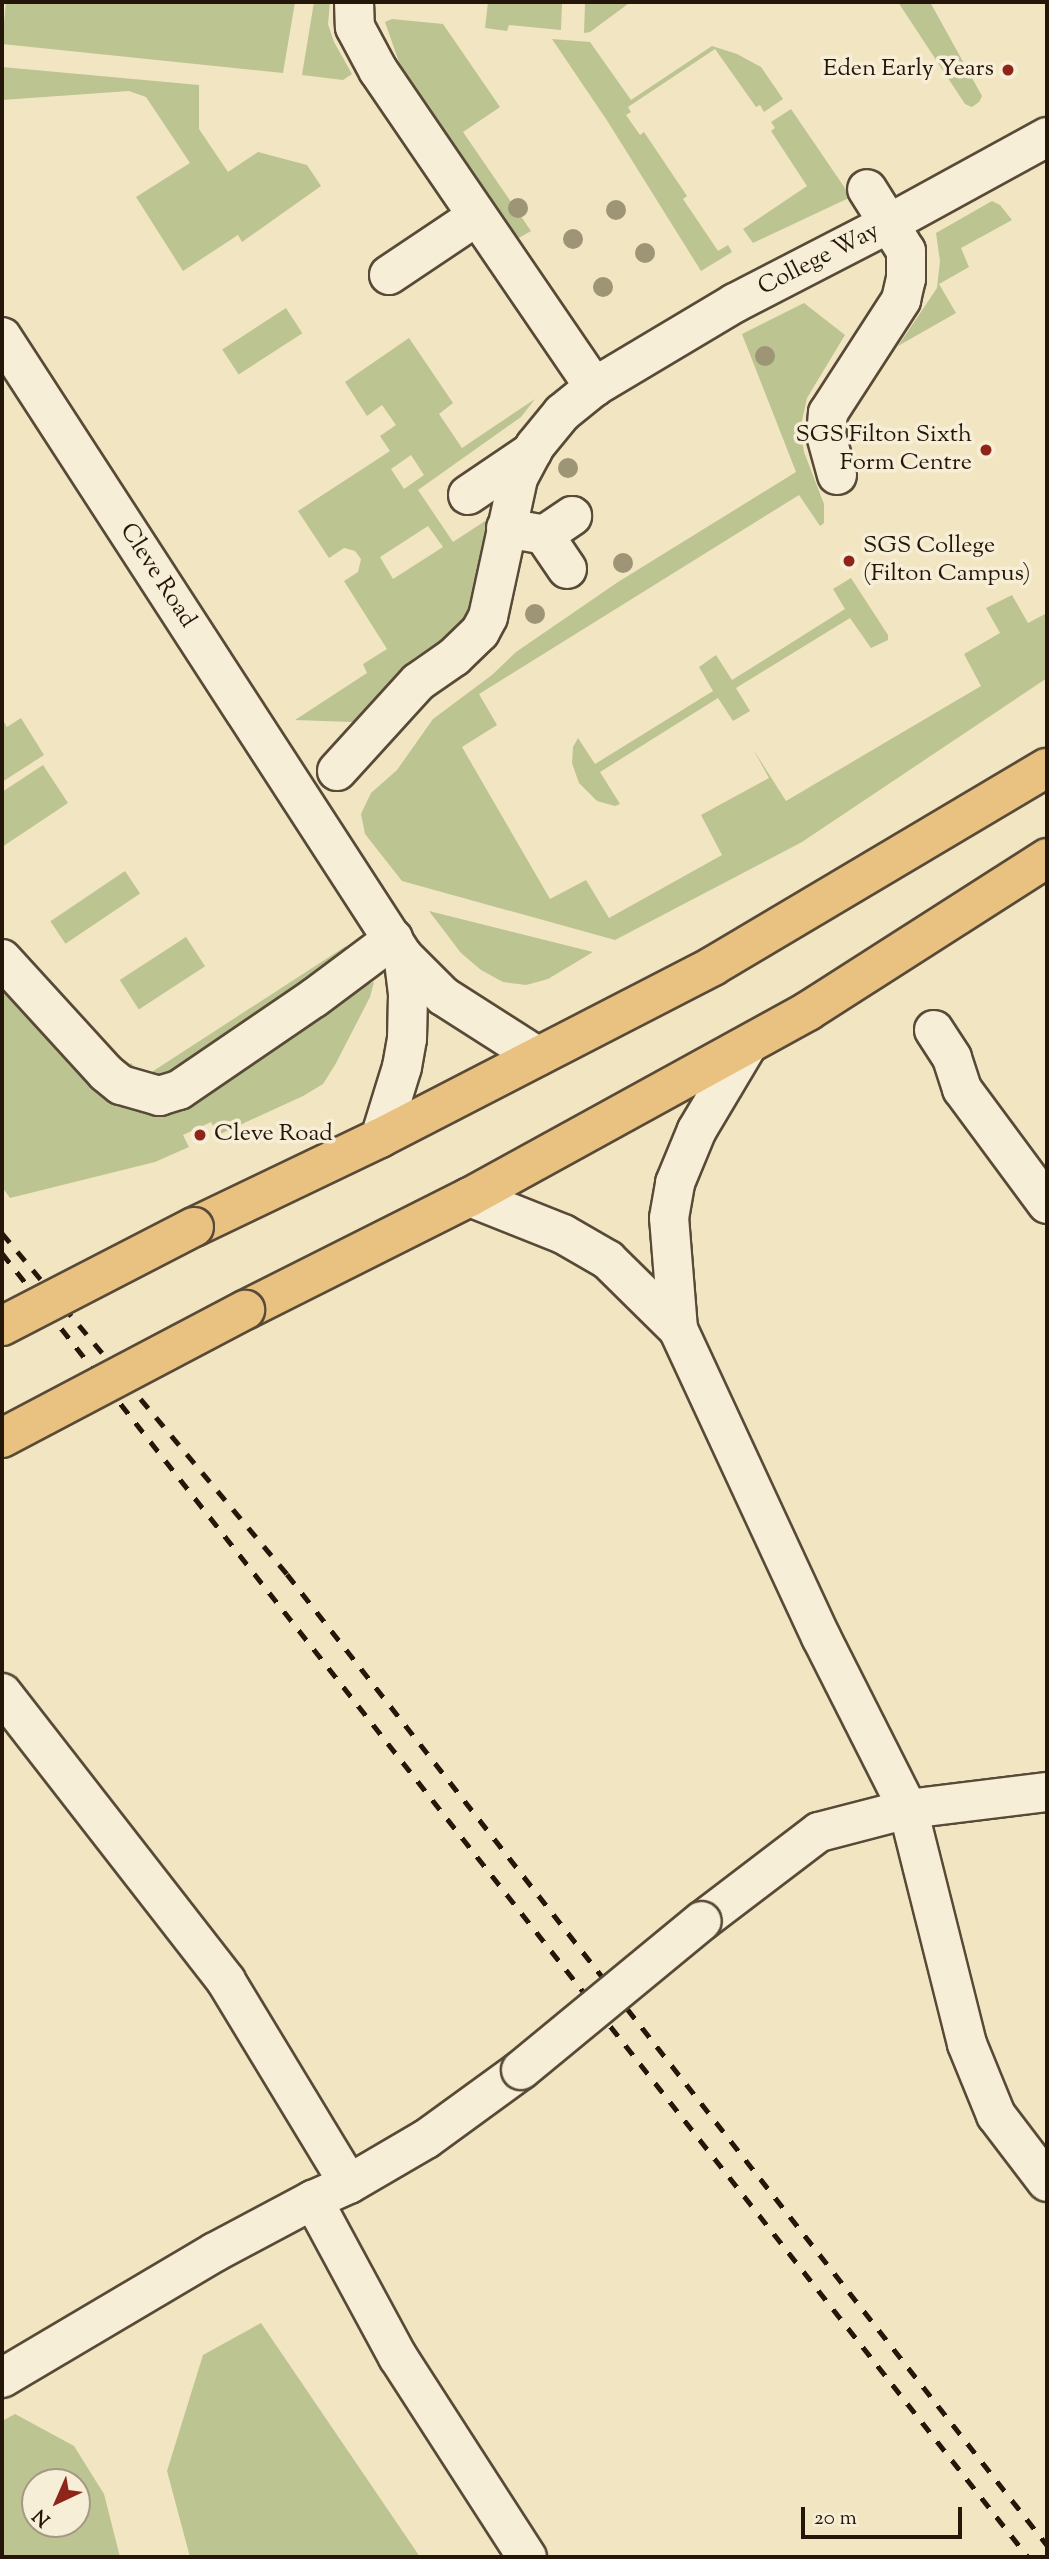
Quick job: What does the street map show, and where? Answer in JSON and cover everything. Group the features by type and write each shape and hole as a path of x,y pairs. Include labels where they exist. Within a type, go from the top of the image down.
{"main road":[{"path":"2,1325 194,1227 380,1138 713,966 1038,773"},
{"path":"2,1438 245,1310 470,1197 747,1046 841,992 1047,858"}],"street":[{"path":"354,2 352,18 359,39 594,387"},
{"name":"College Way","path":"337,771 418,682 468,646 480,632 488,617 518,478 533,451 562,413 594,387 735,303 890,223 1014,171 1047,137"},
{"path":"837,475 826,435 828,413 901,300 906,279 906,251 867,189"},
{"path":"389,275 477,216"},
{"name":"Cleve Road","path":"2,337 398,947 443,996 537,1056"},
{"path":"468,495 533,451"},
{"path":"506,528 558,525 567,569"},
{"path":"2,959 106,1073 121,1085 159,1096 179,1090 314,998 398,947"},
{"name":"Cleve Road","path":"380,1138 402,1068 407,1039 408,995 398,947"},
{"path":"934,1030 952,1058 962,1089 1047,1204"},
{"path":"747,1046 697,1130 675,1183 669,1218 678,1329 821,1637 908,1809 967,2044 996,2115 1047,2182"},
{"path":"470,1197 563,1234 608,1260 678,1329"},
{"path":"2,1693 226,1981 349,2184"},
{"path":"2,2378 192,2264 349,2184 426,2138 520,2070 702,1921 819,1832 908,1809 1047,1791"},
{"path":"313,2200 398,2357 527,2557"}],"green space":[{"path":"6,2 295,2 283,73 2,44"},
{"path":"314,2 330,2 328,24 334,42 352,74 343,80 302,75"},
{"path":"488,2 628,4 590,32 584,33 585,4 562,4 561,30 509,25 507,31 485,28"},
{"path":"898,2 930,2 982,96 979,102 972,107 965,104"},
{"path":"392,19 443,24 500,107 463,132 531,231 517,239 400,65 385,22"},
{"path":"552,39 590,42 631,100 712,46 737,54 761,67 783,99 764,112 760,105 756,107 715,49 628,107 631,112 626,115 640,135 644,132 687,196 683,199 718,251 728,245 732,252 701,271 608,122"},
{"path":"2,67 199,85 199,129 228,172 258,152 307,165 321,186 242,242 238,235 183,271 136,197 190,163 146,97 129,91 2,100"},
{"path":"791,109 851,197 753,243 743,229 807,186 771,131 775,128 771,122"},
{"path":"992,201 1000,205 1012,220 961,248 969,267 939,284 956,313 898,346 937,288 940,261 936,233"},
{"path":"804,303 845,335 807,398 800,430 804,452 824,504 824,523 820,526 799,495 479,694 497,725 462,747 550,899 586,880 609,918 722,855 701,815 769,778 753,749 786,801 981,686 964,654 1000,633 986,608 1012,595 1028,623 1047,613 1047,678 802,842 615,940 402,881 365,834 361,814 371,793 397,770 433,719 492,675 516,652 618,582 796,472 742,334"},
{"path":"286,308 302,333 239,375 222,349"},
{"path":"409,338 453,403 439,414 462,448 535,399 521,417 418,490 453,542 485,521 488,526 475,602 460,627 414,658 396,674 362,716 352,722 295,720 367,673 363,664 387,649 344,581 358,572 361,559 355,551 344,548 329,558 298,511 390,451 380,436 396,425 382,405 367,416 345,382","holes":["411,455 424,475 404,489 391,469","428,526 443,547 393,579 380,557"]},
{"path":"851,578 888,635 888,640 871,648 850,618 736,688 750,711 733,721 718,698 600,772 620,804 615,806 597,801 579,783 572,763 573,747 578,738 595,764 713,691 699,667 716,655 732,680 845,609 833,589"},
{"path":"21,718 44,755 2,782 2,719 7,727"},
{"path":"43,765 68,803 2,847 2,792"},
{"path":"125,871 140,893 65,944 50,921"},
{"path":"429,911 593,952 548,979 526,985 503,982 481,970 461,953"},
{"path":"186,937 205,966 139,1009 120,980"},
{"path":"346,946 347,954 198,1056 152,1082 121,1069 131,1063 144,1077"},
{"path":"2,972 166,1113 186,1108 363,986 374,982 370,997 335,1065 323,1084 303,1096 218,1135 211,1122 183,1135 189,1147 155,1162 10,1198 2,1187"},
{"path":"261,2323 420,2557 190,2557 167,2471 203,2355"},
{"path":"15,2414 74,2446 88,2468 21,2468 21,2538 91,2538 91,2473 104,2494 120,2557 2,2557 2,2421"}],"railway":[{"path":"2,1233 287,1574 1047,2545"},
{"path":"2,1253 1028,2557"}],"place":[{"name":"Eden Early Years","path":"1008,70"},
{"name":"SGS Filton Sixth Form Centre","path":"986,450"},
{"name":"SGS College (Filton Campus)","path":"849,561"},
{"name":"Cleve Road","path":"200,1135"}]}
